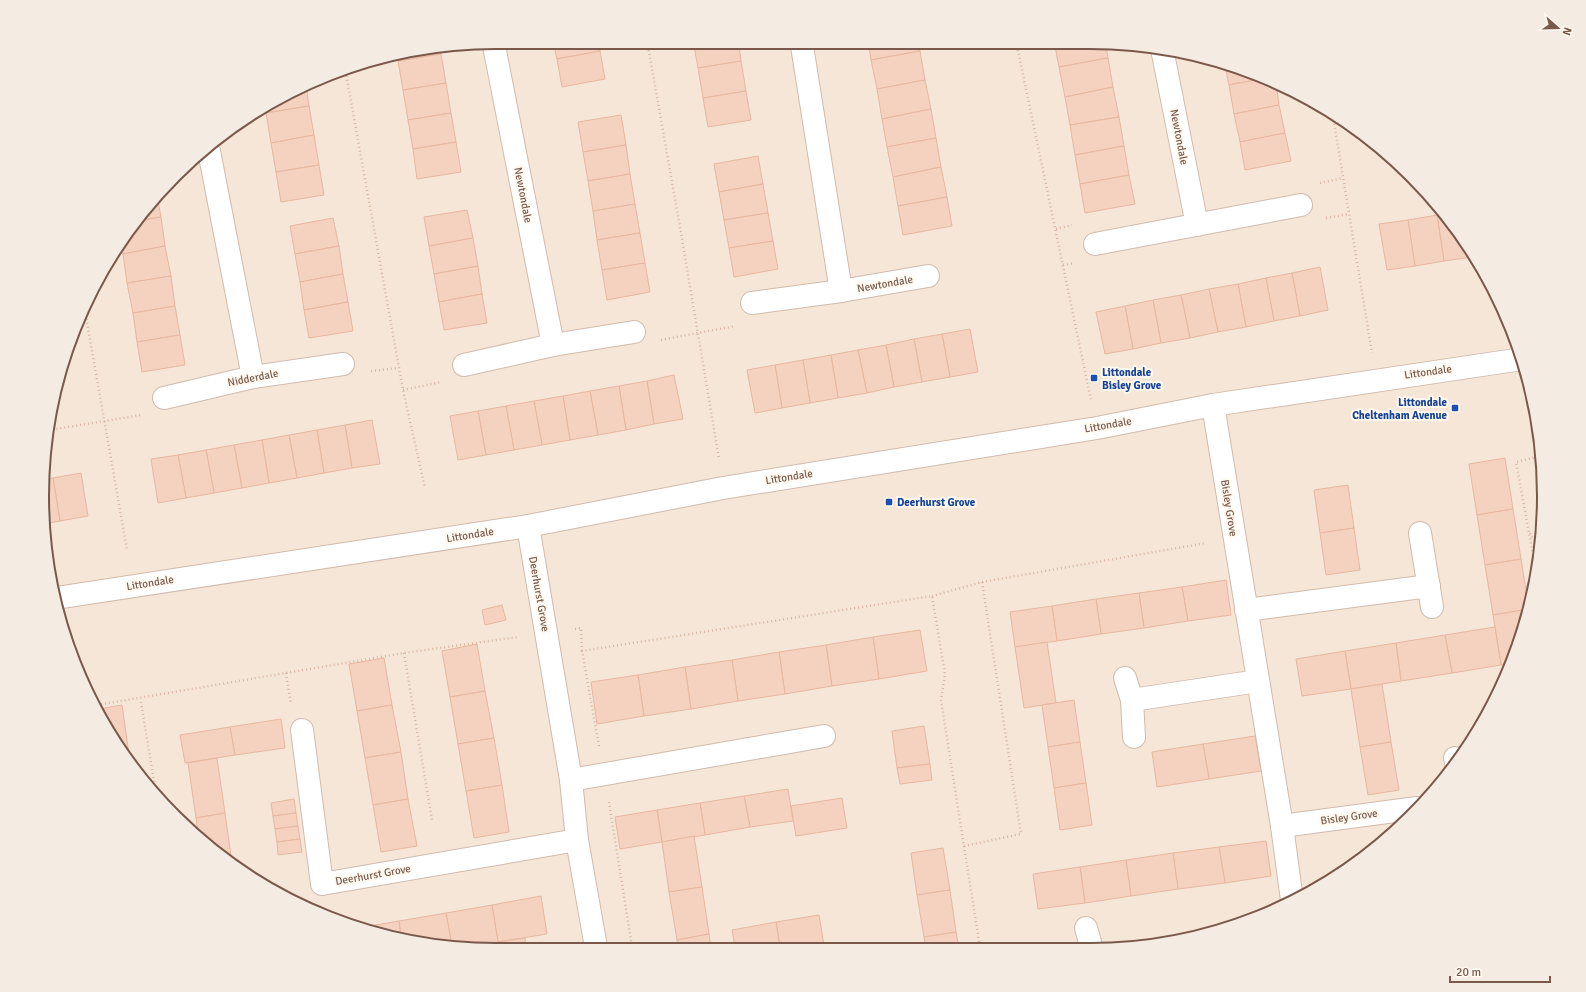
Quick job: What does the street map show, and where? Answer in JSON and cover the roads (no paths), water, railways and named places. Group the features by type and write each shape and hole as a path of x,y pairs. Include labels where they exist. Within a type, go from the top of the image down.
{"street":[{"name":"Newtondale","path":"495,49 553,345"},
{"name":"Newtondale","path":"802,49 842,291"},
{"name":"Newtondale","path":"1163,56 1197,225"},
{"path":"209,153 253,377"},
{"path":"1095,244 1301,205"},
{"name":"Newtondale","path":"752,303 842,291 928,276"},
{"path":"464,365 553,345 634,332"},
{"name":"Littondale","path":"61,597 528,526 723,488 1098,428 1213,405 1516,360"},
{"name":"Nidderdale","path":"164,398 253,377 343,364"},
{"name":"Bisley Grove","path":"1213,405 1282,826 1291,895"},
{"name":"Deerhurst Grove","path":"528,526 571,780 577,840 595,943"},
{"path":"1420,533 1432,607"},
{"path":"1246,610 1429,586"},
{"path":"1125,678 1132,700 1134,737"},
{"path":"1132,700 1258,681"},
{"name":"Deerhurst Grove","path":"302,730 322,884 577,840"},
{"path":"571,780 604,773 824,736"},
{"name":"Bisley Grove","path":"1282,826 1409,809"},
{"path":"1086,928 1090,943"}],"place":[{"name":"Littondale Bisley Grove","path":"1094,378"},
{"name":"Littondale Cheltenham Avenue","path":"1455,408"},
{"name":"Deerhurst Grove","path":"889,502"}]}
